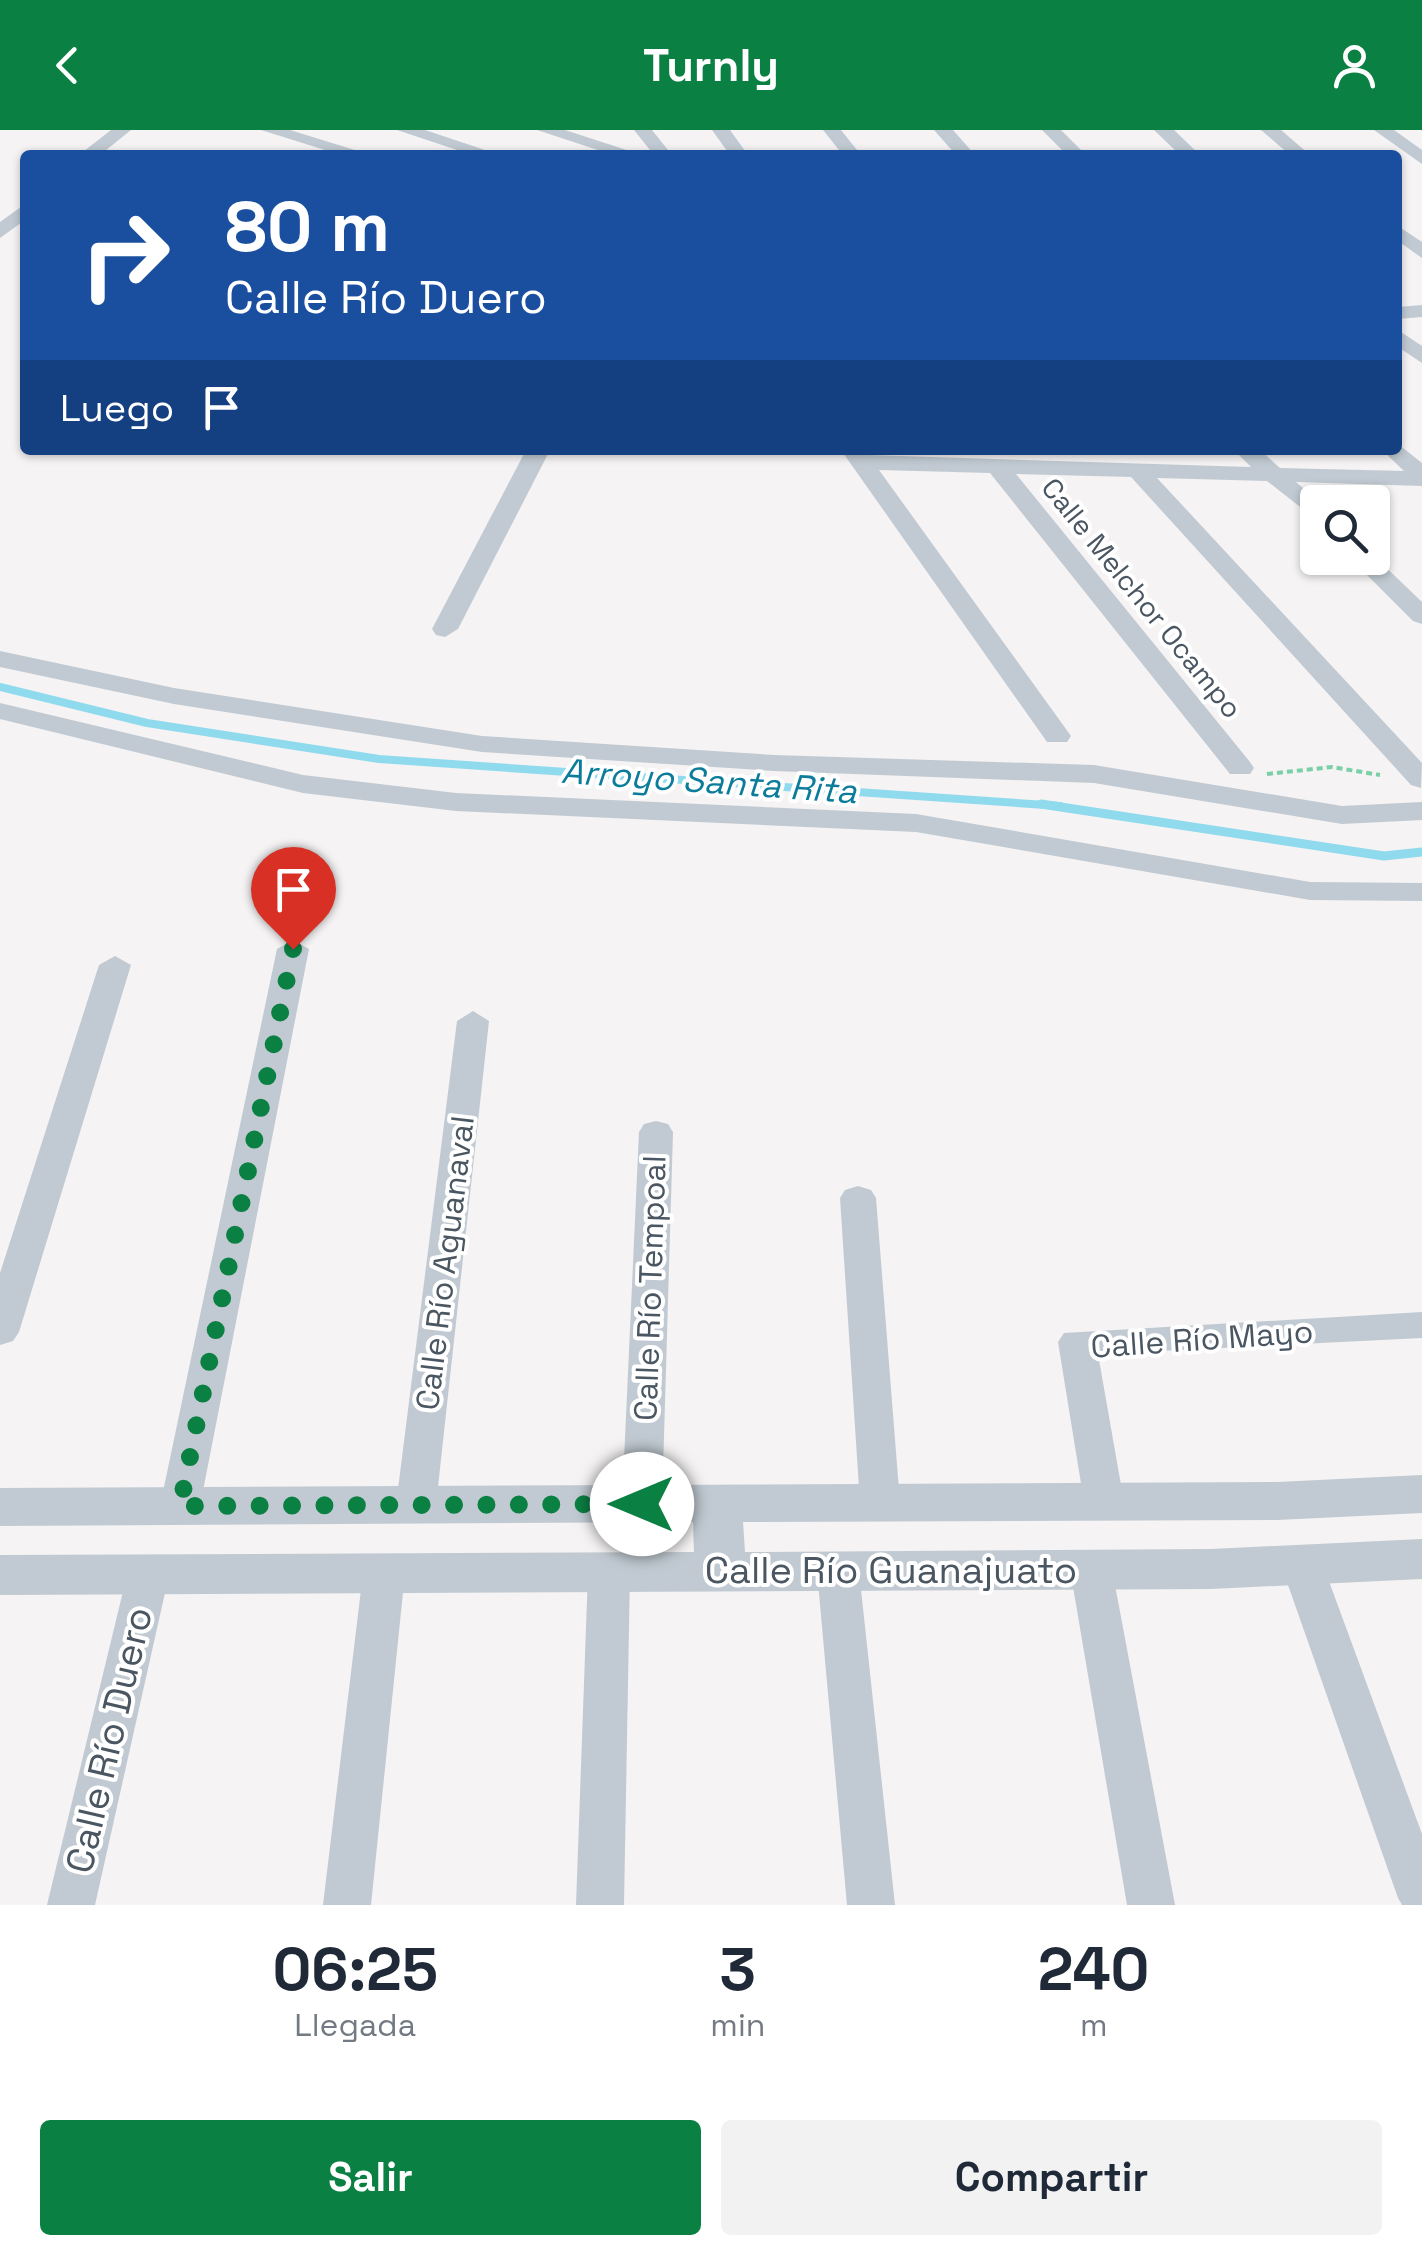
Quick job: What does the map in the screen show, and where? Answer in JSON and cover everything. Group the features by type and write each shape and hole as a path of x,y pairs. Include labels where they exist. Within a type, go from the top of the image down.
{"street":[{"path":"95,150 122,130"},
{"path":"270,130 344,150"},
{"path":"406,130 474,150"},
{"path":"546,130 616,150"},
{"path":"643,130 659,150"},
{"path":"832,130 848,150"},
{"path":"943,130 961,150"},
{"path":"1051,130 1072,150"},
{"path":"1163,130 1185,150"},
{"path":"1270,130 1296,150"},
{"path":"1384,130 1422,159"},
{"path":"0,232 20,214"},
{"path":"1402,235 1422,252"},
{"path":"1402,340 1422,357"},
{"path":"445,629 535,455"},
{"path":"1103,455 1125,470 1421,779"},
{"path":"1252,455 1300,496"},
{"path":"1399,455 1422,477"},
{"path":"857,456 960,458 997,466 1422,477"},
{"path":"857,456 1057,736"},
{"name":"Calle Melchor Ocampo","path":"997,466 1240,768"},
{"path":"1380,575 1422,616"},
{"path":"0,658 174,696 482,744 774,763 1094,774 1342,815 1422,811"},
{"path":"0,711 303,784 456,802 916,823 1310,891 1422,892"},
{"path":"180,1506 293,949"},
{"path":"0,1332 115,965"},
{"name":"Calle Río Aguanaval","path":"416,1504 473,1021"},
{"name":"Calle Río Tempoal","path":"642,1504 656,1132"},
{"path":"858,1198 880,1502"},
{"name":"Calle Río Mayo","path":"1104,1502 1077,1342 1422,1325"},
{"name":"Calle Río Guanajuato","path":"0,1506 1104,1502 1422,1494"},
{"path":"717,1503 720,1572"},
{"name":"Calle Río Guanajuato","path":"0,1576 1091,1569 1422,1558"},
{"path":"1302,1564 1422,1898"},
{"path":"1091,1569 1151,1905"},
{"path":"838,1571 871,1905"},
{"path":"600,1905 609,1572"},
{"path":"347,1905 384,1573"},
{"name":"Calle Río Duero","path":"67,1903 148,1574"}],"path":[{"path":"1240,768 1274,774 1332,767 1421,779"}],"waterway":[{"name":"Arroyo Santa Rita","path":"0,687 147,723 379,759 1049,805"},
{"name":"Arroyo Santa Rita","path":"1041,804 1049,805"},
{"name":"Arroyo Santa Rita","path":"1049,805 1060,806"},
{"name":"Arroyo Santa Rita","path":"1049,805 1384,856 1422,852"}],"route":[{"path":"293,949 180,1506 642,1504"}]}
